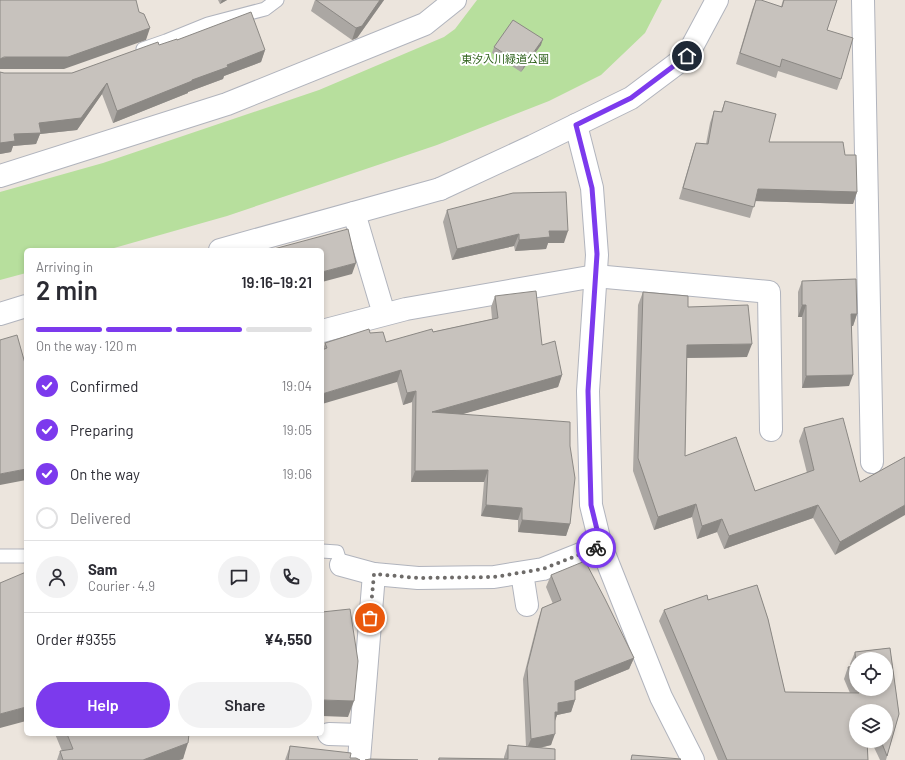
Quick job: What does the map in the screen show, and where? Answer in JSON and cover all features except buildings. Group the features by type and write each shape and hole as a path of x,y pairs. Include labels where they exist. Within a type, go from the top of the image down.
{"street":[{"path":"0,176 227,104 425,24 455,0"},
{"path":"227,248 440,189 631,98 687,56 717,0"},
{"path":"863,0 872,462"},
{"path":"576,125 592,188 597,254 588,391 591,505 601,546 661,697 692,760"},
{"path":"354,213 384,314"},
{"path":"324,330 406,308 595,276 769,292 771,430"},
{"path":"0,314 24,307"},
{"path":"341,565 374,574 418,578 494,577 543,569 601,546"},
{"path":"522,573 527,604"},
{"path":"359,760 374,574"},
{"path":"329,734 361,735"}],"lane":[{"path":"130,54 208,24 265,9 278,0"},
{"path":"324,551 337,552 341,565"},
{"path":"0,556 24,556"}],"green space":[{"name":"東汐入川緑道公園","path":"477,0 662,0 645,33 601,75 549,101 437,145 227,216 114,248 24,248 24,274 0,280 0,192 103,163 319,90 444,37 455,29"}],"way so far":[{"path":"370,618 374,574 418,578 494,577 543,569 596,548"}],"route":[{"path":"596,548 601,546 591,505 588,391 597,254 592,188 576,125 631,98 687,56"}]}
